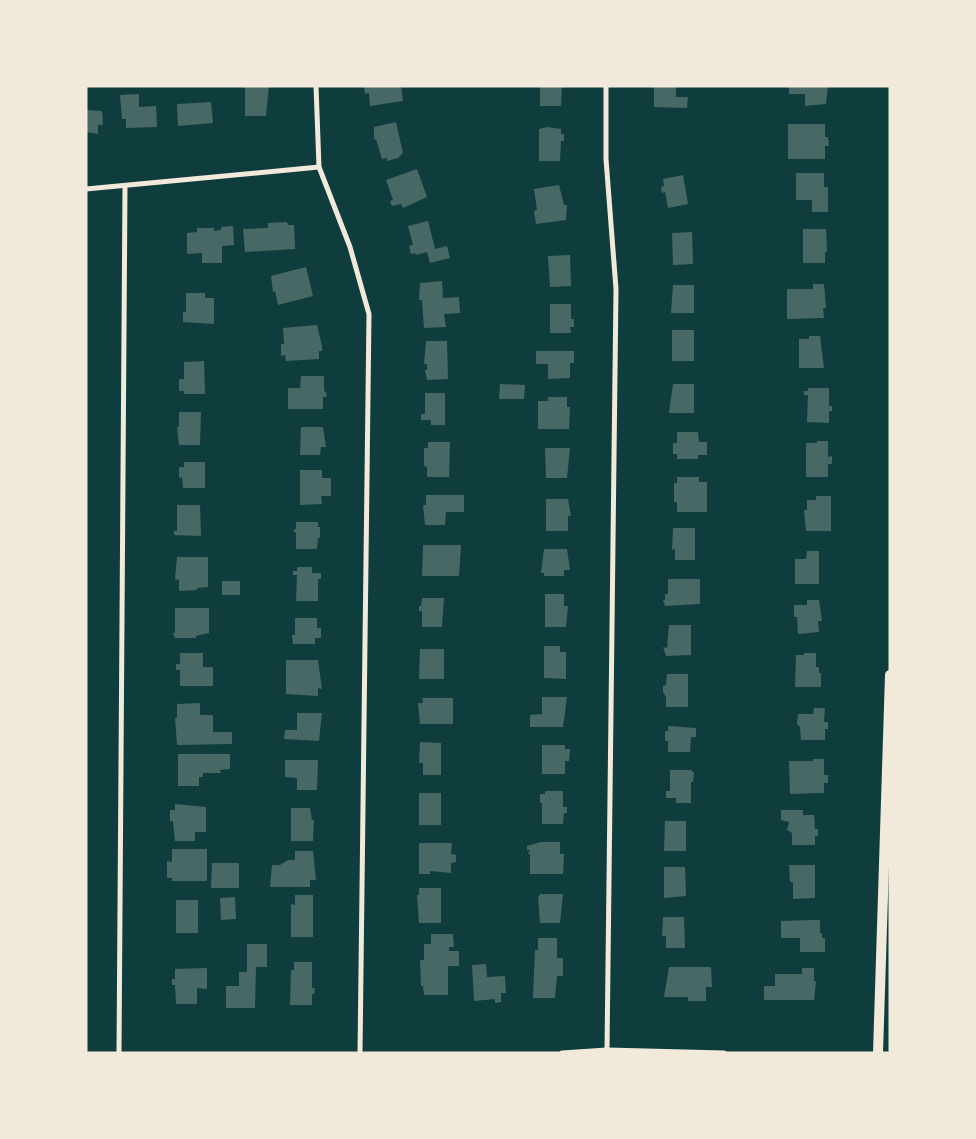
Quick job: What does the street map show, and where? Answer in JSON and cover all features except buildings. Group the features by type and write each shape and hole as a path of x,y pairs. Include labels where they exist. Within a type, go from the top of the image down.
{"main road":[{"path":"878,1053 890,675"}],"street":[{"path":"316,86 318,167 350,247 370,314 360,1053"},
{"path":"606,86 606,159 616,289 606,1050"},
{"path":"86,189 125,187 318,167"},
{"path":"119,1053 125,187"},
{"path":"562,1053 606,1050 724,1053"}]}
